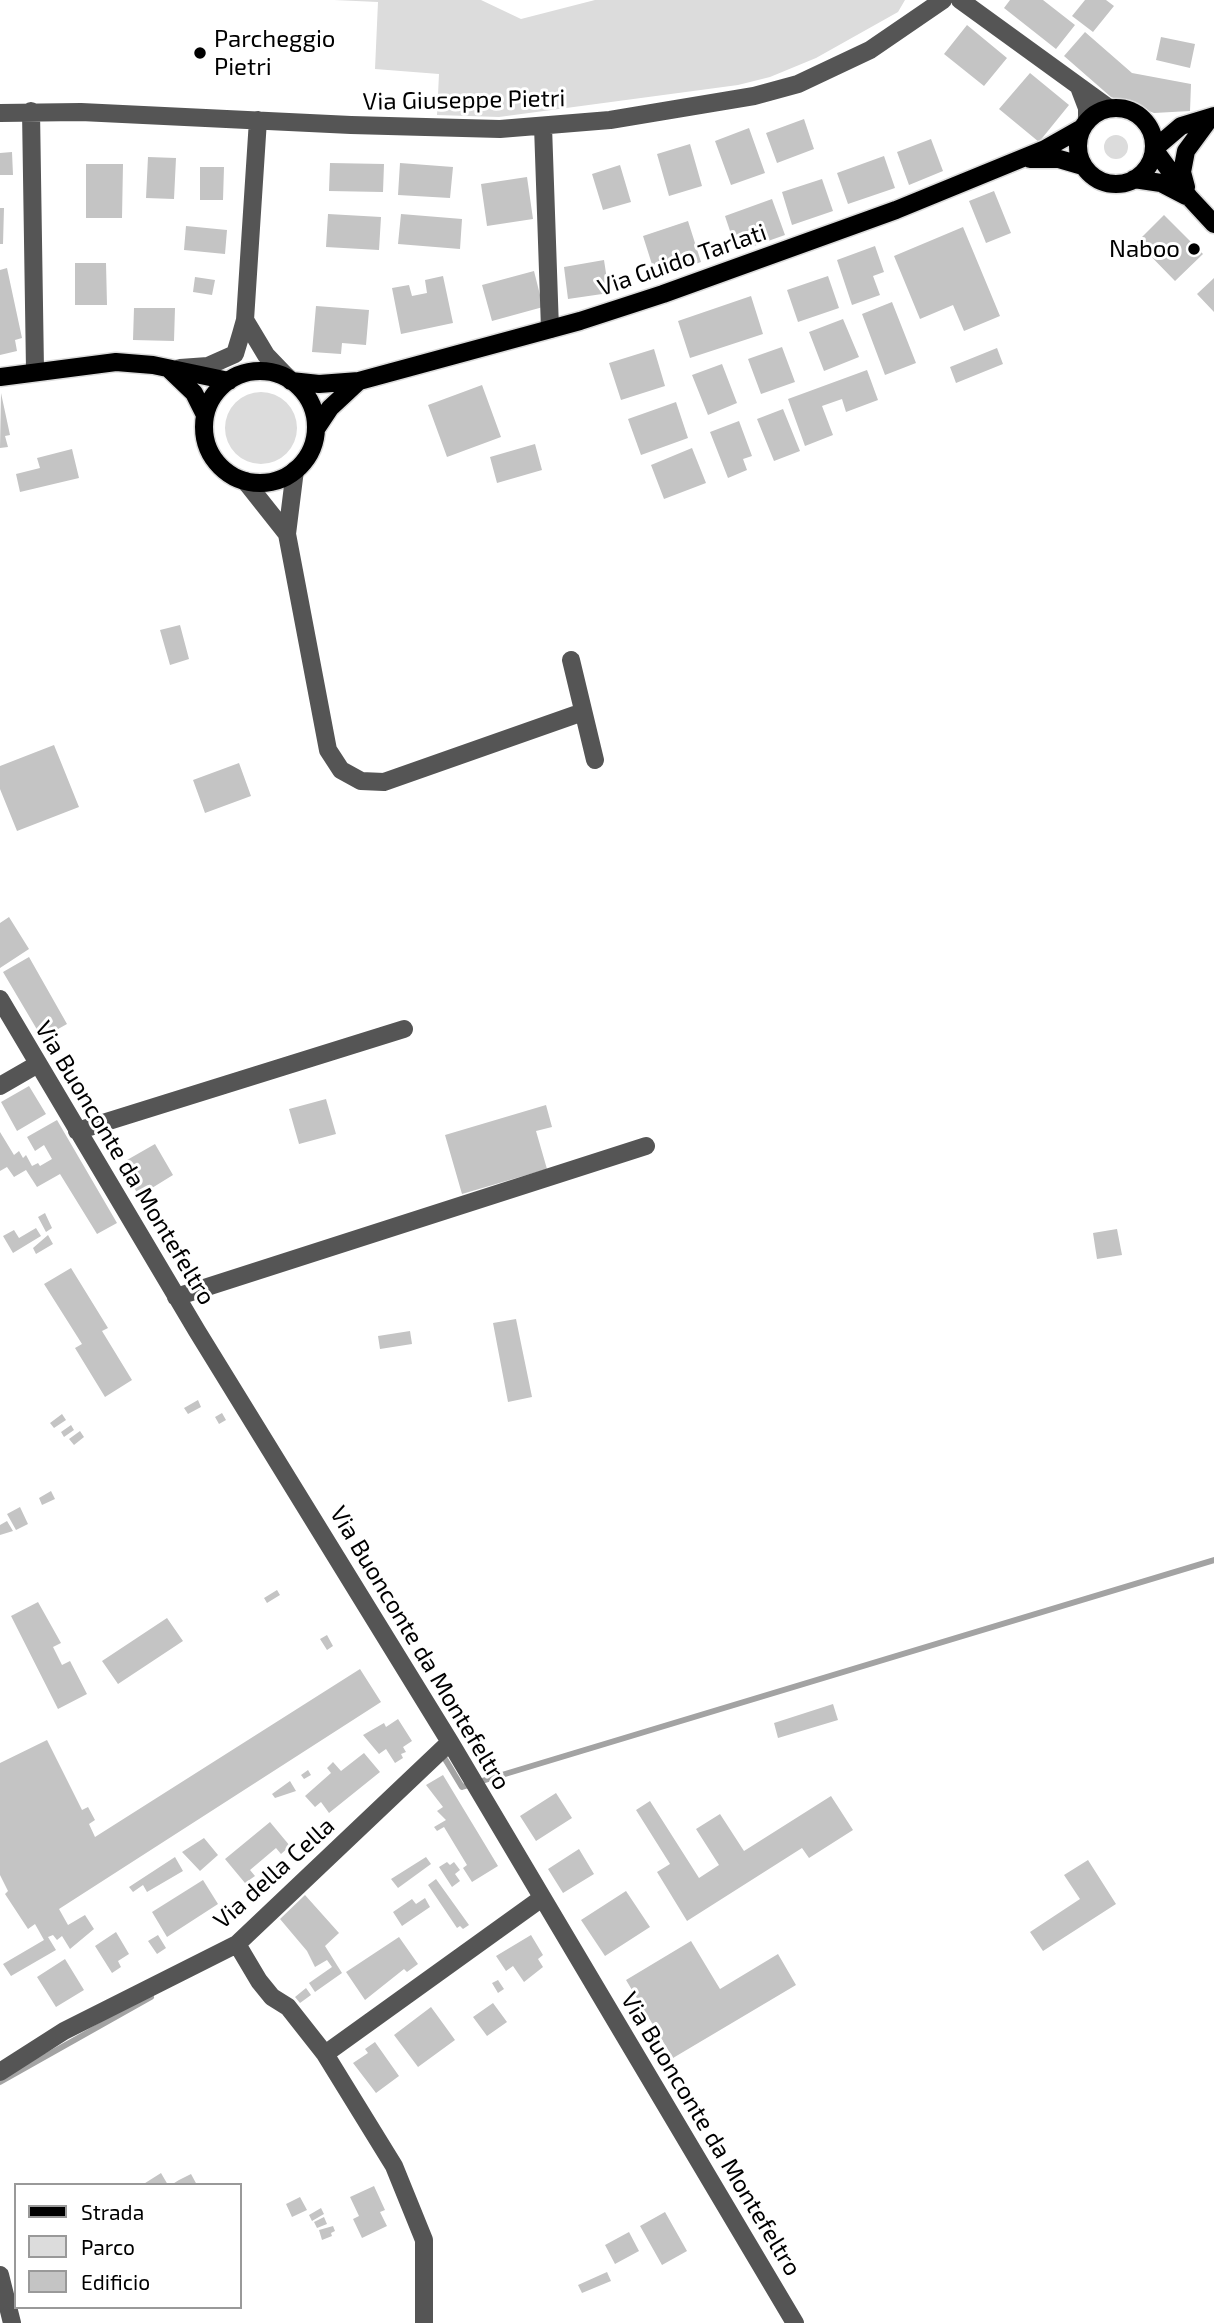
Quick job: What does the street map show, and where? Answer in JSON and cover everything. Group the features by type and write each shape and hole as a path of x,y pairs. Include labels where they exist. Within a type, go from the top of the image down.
{"main road":[{"path":"1189,197 1161,183 1135,179 1112,184 1101,181 1083,166 1077,145 1084,124 1109,108 1124,108 1143,118 1174,120 1212,117"},
{"path":"1154,149 1181,126 1212,117"},
{"path":"1189,197 1182,172 1183,161 1191,141 1212,117"},
{"path":"1135,179 1151,161 1154,149 1153,138 1143,118"},
{"name":"Via Guido Tarlati","path":"291,381 319,384 359,381 550,329 811,243 1051,146 1084,124"},
{"path":"1154,149 1189,197 1214,225"},
{"name":"Via Guido Tarlati","path":"1013,162 1050,158 1083,166"},
{"path":"0,377 35,370 116,362 229,381"},
{"path":"169,369 194,393 205,415 206,440 217,463 230,474 245,481 262,483 280,479 306,459 316,429 330,408 359,381"},
{"path":"205,415 218,390 229,381 260,371 291,381 305,394 313,410 316,429"}],"street":[{"name":"Via Giuseppe Pietri","path":"0,113 32,111 473,128 543,126 627,118 786,88 870,50 943,0"},
{"path":"960,0 1109,108"},
{"path":"1077,84 1085,99 1084,124"},
{"path":"32,111 35,370"},
{"path":"229,381 245,320 258,120"},
{"path":"543,126 550,329"},
{"path":"245,320 266,355 291,381"},
{"path":"169,369 208,366 235,354"},
{"path":"295,470 287,534 328,750 335,763 349,776 361,781 384,782 583,712"},
{"path":"245,481 287,534"},
{"path":"571,660 595,760"},
{"name":"Via Buonconte da Montefeltro","path":"0,999 176,1297 450,1742 795,2323"},
{"path":"77,1131 404,1029"},
{"path":"0,1086 38,1064"},
{"path":"176,1297 646,1146"},
{"name":"Via della Cella","path":"0,2072 64,2031 237,1944 450,1742"},
{"path":"325,2054 542,1898"},
{"path":"237,1944 259,1982 272,1997 288,2007 325,2054 394,2166 424,2240 424,2323"},
{"path":"0,2275 12,2323"}],"green space":[{"path":"334,0 481,0 521,19 595,0 905,0 898,12 816,58 770,77 738,85 499,117 437,115 439,74 375,69 378,2"},
{"path":"1116,135 1125,138 1128,147 1125,156 1116,159 1107,156 1104,147 1107,138"},
{"path":"261,392 281,398 291,408 297,428 291,448 281,458 261,464 241,458 231,448 225,428 231,408 241,398"}],"building":[{"path":"1010,0 1043,0 1075,25 1056,49 1004,8"},
{"path":"1085,0 1106,0 1114,6 1093,32 1072,16"},
{"path":"967,25 1007,58 984,86 944,54"},
{"path":"1085,32 1132,73 1191,84 1190,111 1154,113 1111,97 1064,56"},
{"path":"1161,37 1195,44 1190,68 1156,60"},
{"path":"1030,73 1069,105 1039,142 999,109"},
{"path":"804,119 814,149 777,163 766,133"},
{"path":"749,128 765,173 731,185 715,141"},
{"path":"931,139 943,171 909,185 897,152"},
{"path":"690,144 702,186 669,196 657,154"},
{"path":"12,152 13,175 0,175 0,153"},
{"path":"884,156 895,188 848,204 837,173"},
{"path":"148,157 176,158 174,199 146,198"},
{"path":"330,163 384,164 383,192 329,191"},
{"path":"400,163 453,167 450,198 398,195"},
{"path":"86,164 123,164 122,218 86,218"},
{"path":"620,165 631,202 603,210 592,174"},
{"path":"200,167 224,167 223,200 200,200"},
{"path":"527,177 533,219 487,226 481,184"},
{"path":"822,179 833,211 792,225 782,192"},
{"path":"994,191 1011,233 986,243 969,201"},
{"path":"772,199 785,235 737,252 725,216"},
{"path":"0,208 4,208 3,244 0,244"},
{"path":"328,214 381,217 379,250 326,247"},
{"path":"401,214 462,219 460,249 398,244"},
{"path":"1164,215 1203,254 1175,281 1137,242"},
{"path":"688,221 701,262 656,277 643,236"},
{"path":"186,226 227,230 225,254 184,250"},
{"path":"963,227 1000,316 964,331 953,305 920,319 894,256"},
{"path":"875,246 884,272 873,276 880,295 852,305 837,260"},
{"path":"604,260 609,293 568,299 564,267"},
{"path":"75,263 106,263 107,305 75,305"},
{"path":"7,268 22,338 15,340 17,351 0,355 0,270"},
{"path":"534,271 543,307 492,321 482,285"},
{"path":"443,276 453,323 401,334 392,288 409,285 412,296 427,293 425,280"},
{"path":"828,276 839,308 798,322 787,290"},
{"path":"195,277 215,280 212,295 193,292"},
{"path":"1214,278 1214,312 1197,294"},
{"path":"751,296 763,334 690,358 678,321"},
{"path":"892,302 916,363 885,375 862,314"},
{"path":"316,306 369,310 366,345 342,343 341,354 312,352"},
{"path":"134,308 175,308 174,341 133,340"},
{"path":"843,319 859,357 824,371 809,332"},
{"path":"782,347 795,382 761,394 748,359"},
{"path":"997,348 1003,364 956,383 950,367"},
{"path":"654,349 665,386 621,400 609,363"},
{"path":"722,364 737,403 708,415 692,375"},
{"path":"867,370 878,400 846,412 842,399 822,406 833,435 805,446 788,399"},
{"path":"482,385 501,437 447,457 428,405"},
{"path":"1,393 10,435 5,436 8,447 0,448"},
{"path":"676,402 688,438 641,455 628,419"},
{"path":"783,409 800,451 774,461 757,419"},
{"path":"739,421 752,456 743,459 747,470 728,478 710,432"},
{"path":"535,444 542,470 497,483 490,457"},
{"path":"692,448 706,483 664,499 651,465"},
{"path":"72,449 79,478 20,492 16,474 40,468 37,458"},
{"path":"180,625 189,659 170,665 160,630"},
{"path":"54,745 79,807 17,831 0,789 0,766"},
{"path":"239,763 251,796 205,813 193,780"},
{"path":"9,917 29,949 0,968 0,923"},
{"path":"29,957 67,1024 42,1038 3,972"},
{"path":"29,1086 46,1114 17,1131 1,1102"},
{"path":"326,1099 336,1134 299,1144 289,1109"},
{"path":"546,1105 552,1127 536,1131 547,1169 462,1194 445,1135"},
{"path":"57,1120 117,1223 97,1234 60,1174 37,1187 26,1170 14,1177 7,1167 0,1171 0,1132 14,1155 19,1151 23,1158 26,1155 32,1166 38,1163 40,1166 52,1159 44,1145 35,1151 27,1137"},
{"path":"155,1144 173,1175 139,1196 120,1164"},
{"path":"45,1213 52,1228 46,1232 38,1217"},
{"path":"36,1228 41,1236 13,1253 3,1236 14,1230 19,1238"},
{"path":"1117,1229 1122,1255 1097,1259 1093,1233"},
{"path":"48,1235 53,1244 36,1254 33,1248"},
{"path":"71,1268 108,1328 102,1331 132,1380 105,1397 75,1348 82,1344 44,1284"},
{"path":"516,1319 532,1397 508,1402 493,1323"},
{"path":"410,1331 412,1344 380,1349 378,1336"},
{"path":"198,1400 201,1407 188,1414 184,1408"},
{"path":"222,1413 226,1420 219,1424 215,1417"},
{"path":"62,1414 66,1420 54,1428 50,1423"},
{"path":"71,1425 74,1430 64,1437 61,1432"},
{"path":"80,1431 84,1437 74,1445 69,1439"},
{"path":"51,1491 55,1499 42,1505 39,1498"},
{"path":"20,1507 28,1524 16,1530 7,1514"},
{"path":"7,1521 13,1531 0,1535 0,1525"},
{"path":"277,1590 280,1595 267,1603 264,1598"},
{"path":"38,1602 61,1643 53,1647 62,1665 70,1661 87,1694 58,1709 11,1616"},
{"path":"167,1618 183,1641 118,1684 102,1661"},
{"path":"327,1635 333,1646 327,1650 320,1639"},
{"path":"360,1669 381,1702 59,1909 68,1925 85,1915 94,1929 70,1949 62,1936 57,1940 53,1935 48,1937 56,1950 11,1976 3,1964 44,1940 35,1924 28,1929 5,1894 8,1891 0,1875 0,1763 47,1740 82,1810 88,1807 95,1820 89,1824 95,1837"},
{"path":"833,1704 838,1720 778,1738 774,1723"},
{"path":"398,1719 412,1741 403,1747 406,1752 401,1754 403,1758 395,1763 386,1749 379,1754 363,1735 384,1723 386,1727"},
{"path":"364,1753 380,1772 329,1813 321,1802 315,1807 305,1796 331,1773 327,1768 333,1762 341,1771"},
{"path":"308,1770 311,1775 304,1779 301,1775"},
{"path":"443,1775 498,1866 472,1882 463,1868 467,1865 444,1827 437,1831 434,1827 446,1820 437,1811 443,1807 426,1785"},
{"path":"290,1781 296,1791 275,1798 272,1794"},
{"path":"556,1793 572,1818 536,1841 520,1816"},
{"path":"831,1796 853,1830 809,1858 802,1848 687,1921 657,1872 670,1864 636,1810 650,1801 699,1878 719,1865 696,1829 720,1814 744,1851"},
{"path":"270,1822 290,1846 281,1854 276,1848 250,1870 255,1876 245,1883 225,1859"},
{"path":"204,1838 218,1855 200,1871 182,1852"},
{"path":"579,1849 594,1874 563,1893 548,1869"},
{"path":"175,1857 183,1871 147,1892 143,1885 133,1892 129,1887"},
{"path":"426,1857 431,1864 398,1888 391,1879"},
{"path":"1088,1860 1116,1904 1043,1951 1030,1932 1080,1899 1064,1875"},
{"path":"447,1862 450,1865 454,1862 460,1870 455,1874 460,1881 452,1887 439,1867"},
{"path":"436,1879 469,1925 463,1929 460,1926 457,1928 428,1885"},
{"path":"203,1880 218,1904 167,1937 152,1912"},
{"path":"626,1891 650,1927 605,1956 581,1920"},
{"path":"305,1895 339,1933 325,1946 342,1973 315,1992 309,1983 332,1967 327,1960 315,1967 307,1951 280,1919"},
{"path":"425,1898 430,1907 402,1926 393,1912 412,1899 416,1904"},
{"path":"116,1932 129,1954 118,1961 121,1967 112,1973 95,1946"},
{"path":"158,1935 166,1948 157,1954 148,1941"},
{"path":"531,1935 543,1955 538,1959 543,1967 524,1982 513,1966 506,1971 496,1956"},
{"path":"399,1937 418,1964 407,1972 404,1969 365,2000 346,1972"},
{"path":"691,1941 720,1989 778,1954 796,1985 673,2058 626,1980"},
{"path":"65,1959 84,1990 56,2007 37,1977"},
{"path":"498,1980 504,1989 498,1993 492,1983"},
{"path":"306,1988 311,1995 300,2003 295,1997"},
{"path":"493,2003 507,2022 487,2036 473,2017"},
{"path":"431,2007 455,2040 418,2067 394,2035"},
{"path":"375,2042 399,2076 376,2093 353,2063 368,2053 365,2049"},
{"path":"161,2173 167,2183 145,2183"},
{"path":"191,2174 196,2183 174,2183"},
{"path":"374,2186 385,2210 380,2212 387,2226 362,2238 353,2219 359,2216 350,2197"},
{"path":"300,2197 307,2210 292,2217 286,2204"},
{"path":"321,2208 324,2214 312,2221 309,2215"},
{"path":"665,2212 687,2251 662,2265 640,2226"},
{"path":"324,2217 327,2224 317,2228 314,2222"},
{"path":"333,2226 335,2231 331,2233 332,2236 322,2240 319,2230"},
{"path":"629,2232 639,2251 615,2264 605,2245"},
{"path":"607,2272 611,2281 582,2293 578,2285"}],"waterway":[{"path":"442,1754 462,1787 1214,1560"},
{"path":"0,2082 151,1997"}],"place":[{"name":"Parcheggio Pietri","path":"200,53"},
{"name":"Naboo","path":"1194,249"}]}
